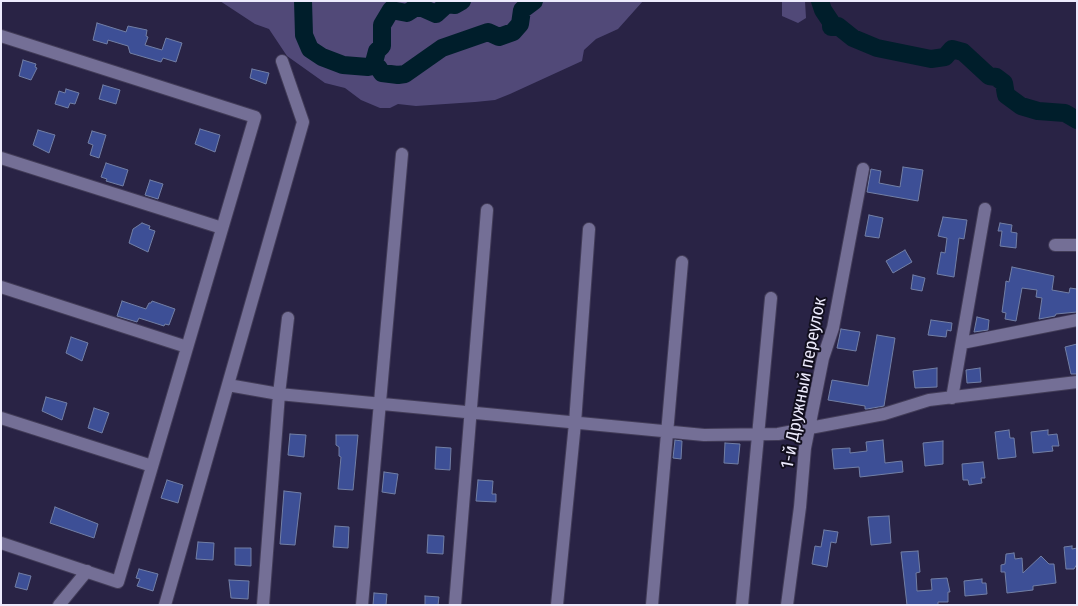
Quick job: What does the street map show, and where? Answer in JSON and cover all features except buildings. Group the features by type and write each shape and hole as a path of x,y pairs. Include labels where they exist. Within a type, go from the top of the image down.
{"street":[{"path":"1,36 255,117 118,582 1,543"},
{"path":"165,605 303,122 282,61"},
{"path":"362,605 402,154"},
{"path":"1,158 222,228"},
{"name":"1-й Дружный переулок","path":"787,605 800,507 805,448 823,358 833,328 863,169"},
{"path":"952,398 985,209"},
{"path":"455,605 487,210"},
{"path":"557,605 575,422 589,229"},
{"path":"1055,246 1077,245"},
{"path":"652,605 682,262"},
{"path":"1,287 187,347"},
{"path":"742,605 760,434 771,298"},
{"path":"263,605 279,394 288,318"},
{"path":"962,343 1077,320"},
{"path":"228,385 279,394 704,435 760,434 810,429 884,414 929,400 1077,382"},
{"path":"1,418 152,466"},
{"path":"59,605 87,571"}],"shaded area":[{"path":"220,1 526,1 523,10 534,1 643,1 618,29 596,39 584,50 582,61 510,94 495,100 416,106 398,104 390,108 380,108 361,100 345,88 325,83 287,56 269,29 255,24"},
{"path":"782,1 805,1 806,18 798,23 782,16"}],"waterway":[{"path":"303,1 304,35 310,49 322,57 343,65 368,67 373,66 377,51 382,46 382,25 391,10 407,13 418,6 436,14 447,4 455,5 462,1"},
{"path":"373,66 378,67 382,73 405,74 442,48 488,32 499,37 513,32 520,24 522,10 534,1"},
{"path":"820,1 823,10 831,22 831,27 838,26 853,38 877,48 931,59 945,57 952,49 963,52 989,76 996,77 1004,83 1006,95 1021,106 1038,111 1065,113 1077,120"}]}
